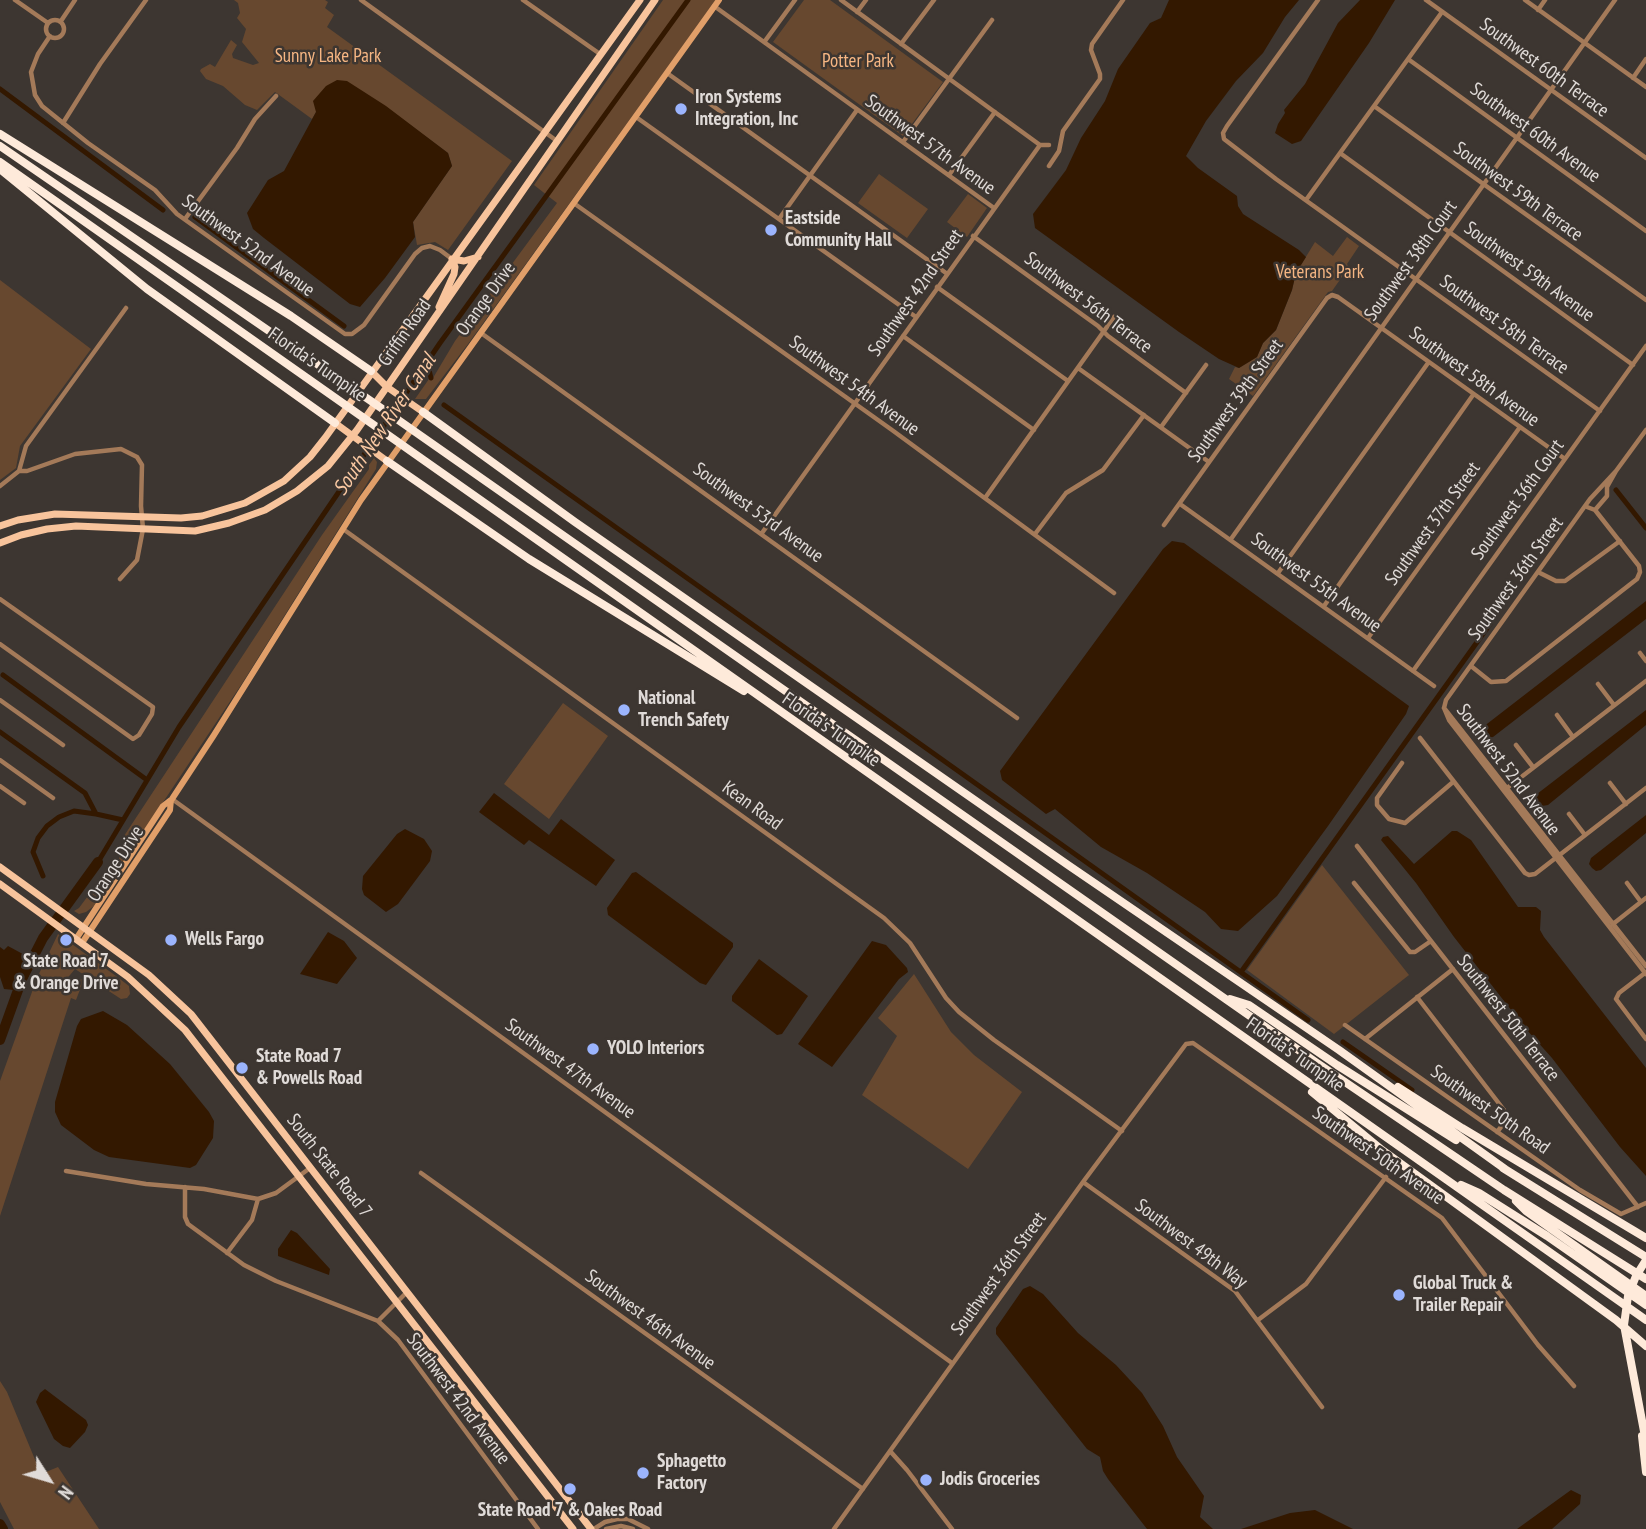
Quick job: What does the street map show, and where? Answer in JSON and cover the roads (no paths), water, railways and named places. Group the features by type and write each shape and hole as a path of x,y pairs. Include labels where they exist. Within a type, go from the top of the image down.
{"highway":[{"path":"0,134 291,316 371,371"},
{"name":"Florida's Turnpike","path":"0,146 557,530 1220,996 1504,1190 1646,1279"},
{"name":"Florida's Turnpike","path":"0,162 546,545 762,701 1646,1320"},
{"path":"0,169 147,289 335,423"},
{"path":"423,412 587,530 1047,851 1339,1050 1505,1169"},
{"path":"387,461 529,559 729,684 762,701"},
{"path":"1220,996 1249,1005 1337,1066 1646,1259 1632,1285 1625,1307 1625,1336 1640,1419 1646,1472"},
{"path":"1339,1050 1462,1128 1646,1238"},
{"path":"1277,1063 1381,1150 1616,1320 1646,1346"},
{"path":"1440,1174 1479,1193 1547,1236 1646,1305"},
{"path":"1504,1190 1526,1211 1646,1296"},
{"path":"1640,1419 1646,1442"}],"main road":[{"name":"Griffin Road","path":"0,526 55,514 181,518 202,516 245,503 284,481 315,451 640,0"},
{"name":"Griffin Road","path":"0,543 47,528 76,526 195,531 229,523 265,510 298,491 328,466 352,436 655,0"},
{"path":"452,259 464,261 478,257"},
{"path":"432,322 454,275 452,259"},
{"path":"371,371 387,387 423,412"},
{"path":"335,423 387,461"},
{"name":"South State Road 7","path":"0,867 163,986 191,1014 592,1529"},
{"name":"South State Road 7","path":"0,884 145,991 192,1038 573,1529"},
{"path":"192,1038 206,1046 217,1047"},
{"path":"480,1409 493,1416 503,1416"}],"street":[{"path":"15,0 48,23"},
{"path":"61,21 75,0"},
{"path":"63,123 100,64 146,0"},
{"path":"361,0 558,141"},
{"path":"523,0 600,54"},
{"path":"765,41 794,0"},
{"path":"841,0 1040,145 1049,145"},
{"path":"857,12 866,0"},
{"path":"901,44 934,0"},
{"path":"1049,166 1059,151 1063,131 1100,79 1091,50 1092,44 1123,0"},
{"name":"Southwest 58th Terrace","path":"1318,0 1225,130 1223,136 1227,142 1600,411"},
{"name":"Southwest 60th Terrace","path":"1426,0 1646,158"},
{"path":"1524,0 1646,87"},
{"path":"1538,10 1545,0"},
{"name":"Southwest 38th Court","path":"1231,539 1615,0"},
{"name":"Southwest 57th Avenue","path":"716,3 857,110 994,208"},
{"name":"Orange Drive","path":"87,930 130,856 163,806 172,799 387,461 575,204 716,3"},
{"path":"1306,200 1441,12"},
{"path":"55,19 61,21 65,27 63,34 57,38 50,36 46,30 48,23 55,19"},
{"path":"903,142 992,20"},
{"name":"Southwest 52nd Avenue","path":"50,36 33,63 32,84 42,106 155,190 185,219 345,334 359,332 422,247 430,246 452,259"},
{"name":"Southwest 60th Avenue","path":"1408,59 1646,231"},
{"path":"1633,78 1646,60"},
{"path":"667,73 946,273"},
{"path":"185,219 255,119 276,96"},
{"name":"Southwest 59th Terrace","path":"1374,106 1646,300"},
{"path":"779,219 857,110"},
{"path":"949,175 995,112"},
{"path":"636,117 916,317"},
{"name":"Southwest 42nd Street","path":"762,533 1040,145"},
{"name":"Southwest 59th Avenue","path":"1340,153 1633,365"},
{"name":"Southwest 54th Avenue","path":"575,204 855,403 1114,593"},
{"name":"Southwest 56th Terrace","path":"973,236 1186,393"},
{"path":"937,287 1068,381"},
{"name":"Southwest 58th Avenue","path":"1332,295 1564,459"},
{"name":"Southwest 39th Street","path":"1164,525 1327,298 1332,295"},
{"path":"0,486 19,471 26,446 126,308"},
{"path":"985,498 1114,317"},
{"name":"Southwest 53rd Avenue","path":"481,332 1017,718"},
{"path":"903,336 1034,430"},
{"name":"Southwest 36th Court","path":"1413,671 1646,346"},
{"path":"1278,573 1429,363"},
{"path":"1161,427 1206,365"},
{"path":"1078,368 1209,462"},
{"path":"1324,606 1474,395"},
{"path":"1035,534 1066,493 1103,470 1144,415"},
{"name":"Southwest 37th Street","path":"1368,638 1520,427"},
{"name":"Southwest 36th Street","path":"1444,708 1446,700 1538,572 1646,430"},
{"path":"19,471 27,471 75,454 121,449 131,453 142,465 143,529 137,560 120,579"},
{"name":"Southwest 36th Street","path":"1595,510 1607,496 1607,487 1616,471"},
{"path":"1597,492 1600,505"},
{"name":"Southwest 55th Avenue","path":"1180,504 1434,686"},
{"path":"1471,666 1491,682 1506,681 1637,579 1639,566 1595,510 1587,507"},
{"name":"Kean Road","path":"343,529 884,918 910,943 958,1012 1122,1131"},
{"path":"1538,572 1556,581 1565,581 1620,541"},
{"path":"0,599 153,707 152,715 139,735 133,739 0,644"},
{"path":"1640,653 1646,661"},
{"path":"1506,789 1646,681"},
{"path":"1598,684 1614,705"},
{"path":"0,700 64,745"},
{"name":"Southwest 52nd Avenue","path":"1444,708 1449,720 1506,789 1646,973"},
{"path":"1556,715 1573,737"},
{"path":"1420,738 1529,875 1535,874 1646,788"},
{"path":"1516,745 1534,767"},
{"path":"0,760 53,798"},
{"path":"1402,763 1377,798 1377,805 1389,819 1405,823 1453,782"},
{"path":"1610,783 1626,804"},
{"path":"0,786 24,803"},
{"name":"Orange Drive","path":"79,941 131,871 170,810 172,799"},
{"name":"Southwest 47th Avenue","path":"172,799 952,1363"},
{"path":"1569,814 1585,835"},
{"name":"Southwest 50th Terrace","path":"1357,846 1638,1207"},
{"path":"130,856 131,871"},
{"path":"1354,883 1409,952 1415,952 1431,941"},
{"path":"1611,925 1644,900 1627,883"},
{"name":"Southwest 52nd Avenue","path":"1611,925 1646,966"},
{"path":"1365,1039 1453,969"},
{"path":"1646,973 1619,993 1616,999 1646,1039"},
{"path":"1417,997 1504,1111 1506,1122 1497,1132"},
{"name":"Southwest 50th Road","path":"1345,1025 1580,1190 1621,1214 1638,1207"},
{"name":"Southwest 36th Street","path":"834,1529 1083,1182 1186,1044 1193,1043"},
{"name":"Southwest 50th Avenue","path":"1193,1043 1442,1219 1538,1345 1574,1385"},
{"path":"66,1171 258,1199 276,1193 310,1167"},
{"name":"Southwest 46th Avenue","path":"421,1173 863,1489"},
{"path":"1258,1320 1306,1284 1386,1177"},
{"name":"Southwest 49th Way","path":"1083,1182 1235,1291 1322,1407"},
{"path":"185,1187 185,1217 188,1224 244,1265 276,1281 378,1321 396,1300 407,1292"},
{"path":"227,1253 252,1220 258,1199"},
{"path":"1638,1207 1646,1203"},
{"name":"Southwest 42nd Avenue","path":"378,1321 398,1340 538,1529"},
{"path":"890,1451 952,1529"},
{"path":"592,1529 605,1522 628,1519 648,1529"},
{"path":"606,1529 621,1526 633,1529"}],"waterway":[{"name":"South New River Canal","path":"98,862 179,727 440,343 688,0"},
{"path":"0,89 163,210"},
{"path":"195,217 344,326"},
{"path":"427,362 431,378"},
{"path":"444,405 1308,1020"},
{"path":"1616,490 1646,528"},
{"path":"1241,972 1490,624"},
{"path":"3,675 147,780"},
{"path":"0,732 85,793 96,814 123,820"},
{"path":"43,876 33,852 38,838 47,826 74,811 96,814"},
{"path":"0,1040 22,979 43,938 98,862"},
{"path":"1343,1042 1412,1090"},
{"path":"0,1524 3,1529"}],"place":[{"name":"Iron Systems Integration, Inc","path":"681,109"},
{"name":"Eastside Community Hall","path":"771,230"},
{"name":"National Trench Safety","path":"624,710"},
{"name":"State Road 7 & Orange Drive","path":"66,940"},
{"name":"Wells Fargo","path":"171,940"},
{"name":"YOLO Interiors","path":"593,1049"},
{"name":"State Road 7 & Powells Road","path":"242,1068"},
{"name":"Global Truck & Trailer Repair","path":"1399,1295"},
{"name":"Sphagetto Factory","path":"643,1473"},
{"name":"Jodis Groceries","path":"926,1480"},
{"name":"State Road 7 & Oakes Road","path":"570,1489"}],"park label":[{"name":"Sunny Lake Park","path":"328,57"},
{"name":"Potter Park","path":"858,62"},
{"name":"Veterans Park","path":"1320,273"}]}
